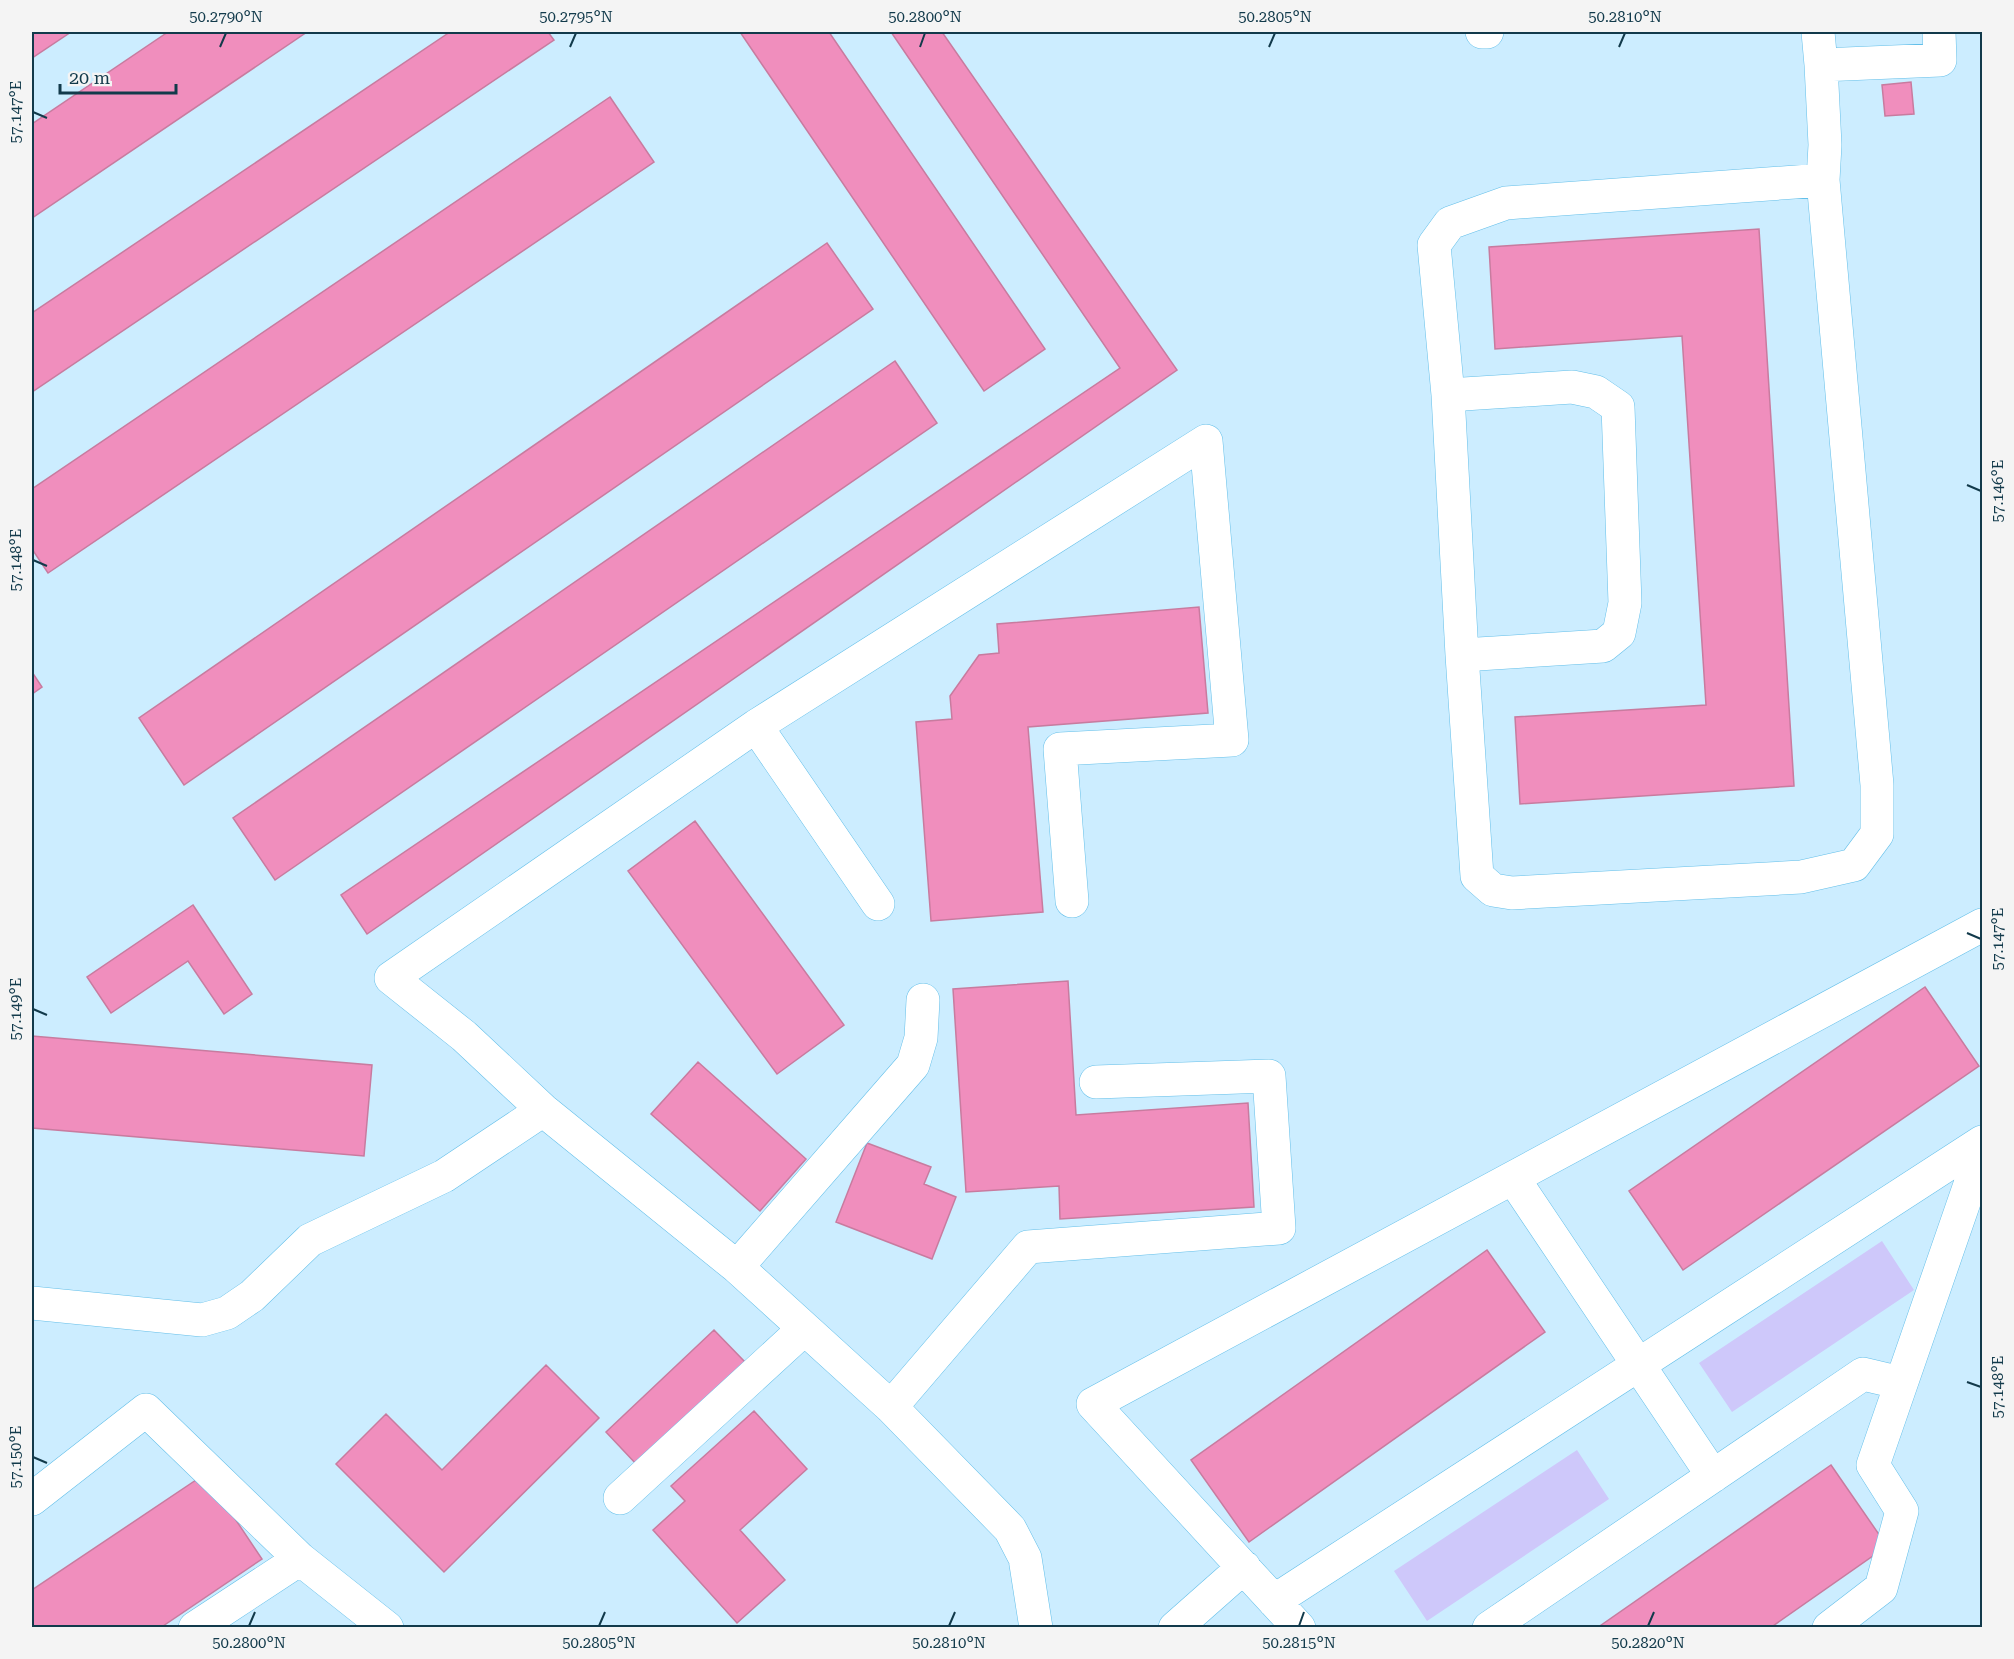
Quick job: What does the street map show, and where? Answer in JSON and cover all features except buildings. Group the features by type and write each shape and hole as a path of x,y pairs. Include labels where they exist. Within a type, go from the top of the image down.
{"street":[{"path":"1818,32 1825,145 1823,180 1877,784 1877,834 1854,865 1801,878 1512,893 1493,890 1477,876 1448,395 1434,245 1450,224 1506,203 1823,180"},
{"path":"1821,65 1940,60 1939,32"},
{"path":"1448,395 1572,387 1596,392 1618,407 1625,603 1619,633 1603,646 1462,655"},
{"path":"1036,1628 1025,1558 1010,1529 891,1407 737,1267 543,1110 465,1036 391,978 756,726 1206,441 1232,740 1060,749 1072,901"},
{"path":"756,726 878,904"},
{"path":"1299,1628 1094,1404 1983,925"},
{"path":"737,1267 913,1065 921,1038 923,1000"},
{"path":"891,1407 1028,1247 1279,1228 1269,1076 1096,1082"},
{"path":"32,1303 202,1320 227,1313 252,1296 310,1240 444,1176 543,1110"},
{"path":"1274,1601 1983,1142"},
{"path":"1829,1628 1881,1588 1902,1511 1873,1465 1983,1150"},
{"path":"1513,1178 1713,1476"},
{"path":"620,1498 804,1329"},
{"path":"1489,1628 1863,1374 1901,1383"},
{"path":"32,1499 146,1410 300,1559 387,1628"},
{"path":"195,1628 300,1559"},
{"path":"1175,1628 1244,1568"}],"shaded area":[{"path":"1882,1241 1914,1290 1732,1412 1699,1363"},
{"path":"1577,1450 1609,1499 1427,1621 1394,1571"}]}
